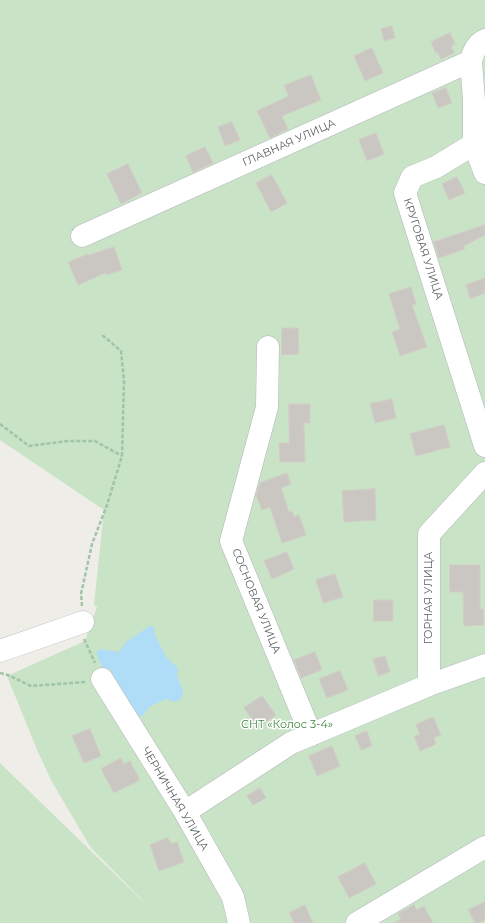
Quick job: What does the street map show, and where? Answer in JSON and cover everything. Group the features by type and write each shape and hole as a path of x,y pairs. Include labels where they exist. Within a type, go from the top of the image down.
{"street":[{"path":"485,40 483,40 474,50 471,61 474,100 474,144 485,173"},
{"name":"ГЛАВНАЯ УЛИЦА","path":"82,236 471,61"},
{"name":"КРУГОВАЯ УЛИЦА","path":"474,144 436,166 412,177 405,193 485,446"},
{"name":"СОСНОВАЯ УЛИЦА","path":"268,347 267,407 231,541 311,735"},
{"name":"ГОРНАЯ УЛИЦА","path":"429,685 429,534 485,473"},
{"path":"0,651 83,622"},
{"path":"185,812 291,743 429,685 485,665"},
{"name":"ЧЕРНИЧНАЯ УЛИЦА","path":"95,680 185,812 233,897 239,923"},
{"path":"357,923 485,847"}],"path":[{"path":"0,673 8,675 31,686 95,680 85,641 81,594 92,544 107,505 122,456 124,380 121,351 101,334"},
{"path":"0,424 29,446 69,441 95,441 122,456"}],"green space":[{"name":"СНТ «Колос 3-4»","path":"0,0 485,0 485,923 0,923 0,763 155,913 91,848 52,782 7,676 85,641 97,607 94,605 104,510 0,440"}],"water":[{"path":"150,626 154,627 155,635 166,657 178,668 177,675 183,692 181,699 175,702 166,699 149,707 143,716 135,715 110,669 103,668 96,653 100,649 119,652 126,642"}],"building":[{"path":"392,26 395,38 384,41 381,29"},
{"path":"450,33 455,44 451,46 454,53 441,59 438,52 436,53 431,42"},
{"path":"372,48 383,73 365,81 354,56"},
{"path":"311,75 321,100 282,116 288,129 270,138 257,111 289,96 284,86"},
{"path":"446,88 452,103 438,108 432,93"},
{"path":"232,122 240,140 225,146 218,127"},
{"path":"376,133 384,154 367,161 359,140"},
{"path":"205,147 213,163 193,172 186,156"},
{"path":"128,164 142,193 121,204 107,174"},
{"path":"272,175 287,203 271,212 256,183"},
{"path":"457,177 465,193 449,200 442,184"},
{"path":"485,225 485,235 464,246 465,249 439,258 434,242"},
{"path":"114,247 122,270 106,275 105,273 78,285 68,262 88,254"},
{"path":"485,278 485,293 470,299 466,285"},
{"path":"411,287 416,304 412,305 427,347 400,356 392,332 400,329 389,294"},
{"path":"282,328 298,328 299,354 282,355"},
{"path":"392,399 396,418 375,423 370,404"},
{"path":"289,404 310,404 310,423 304,423 305,462 280,462 279,443 289,443"},
{"path":"444,425 450,447 416,456 410,434"},
{"path":"287,473 291,484 281,488 289,512 292,511 294,517 299,515 306,535 282,543 270,507 262,510 256,495 260,483"},
{"path":"375,489 376,520 344,522 342,491"},
{"path":"287,552 294,569 272,579 264,561"},
{"path":"450,565 480,565 480,609 483,609 484,625 464,626 463,592 450,592"},
{"path":"335,574 343,597 323,603 316,580"},
{"path":"374,600 393,600 393,621 374,621"},
{"path":"315,652 322,670 301,678 294,660"},
{"path":"385,656 390,672 378,676 373,659"},
{"path":"340,671 348,690 327,698 319,679"},
{"path":"262,696 276,715 258,728 244,708"},
{"path":"433,717 441,735 434,738 436,744 420,751 414,736 420,734 416,725"},
{"path":"90,729 101,756 84,763 72,736"},
{"path":"367,731 372,746 361,750 355,736"},
{"path":"332,746 340,766 317,776 309,756"},
{"path":"121,758 124,764 130,761 140,780 114,793 101,769"},
{"path":"260,788 266,798 253,805 247,796"},
{"path":"168,838 171,844 177,842 184,862 159,871 150,845"},
{"path":"365,863 376,884 349,898 338,877"},
{"path":"485,902 485,920 475,923 468,910"},
{"path":"305,905 313,923 294,923 289,913"},
{"path":"414,905 417,910 424,906 433,923 394,923 401,919 398,914"}]}
